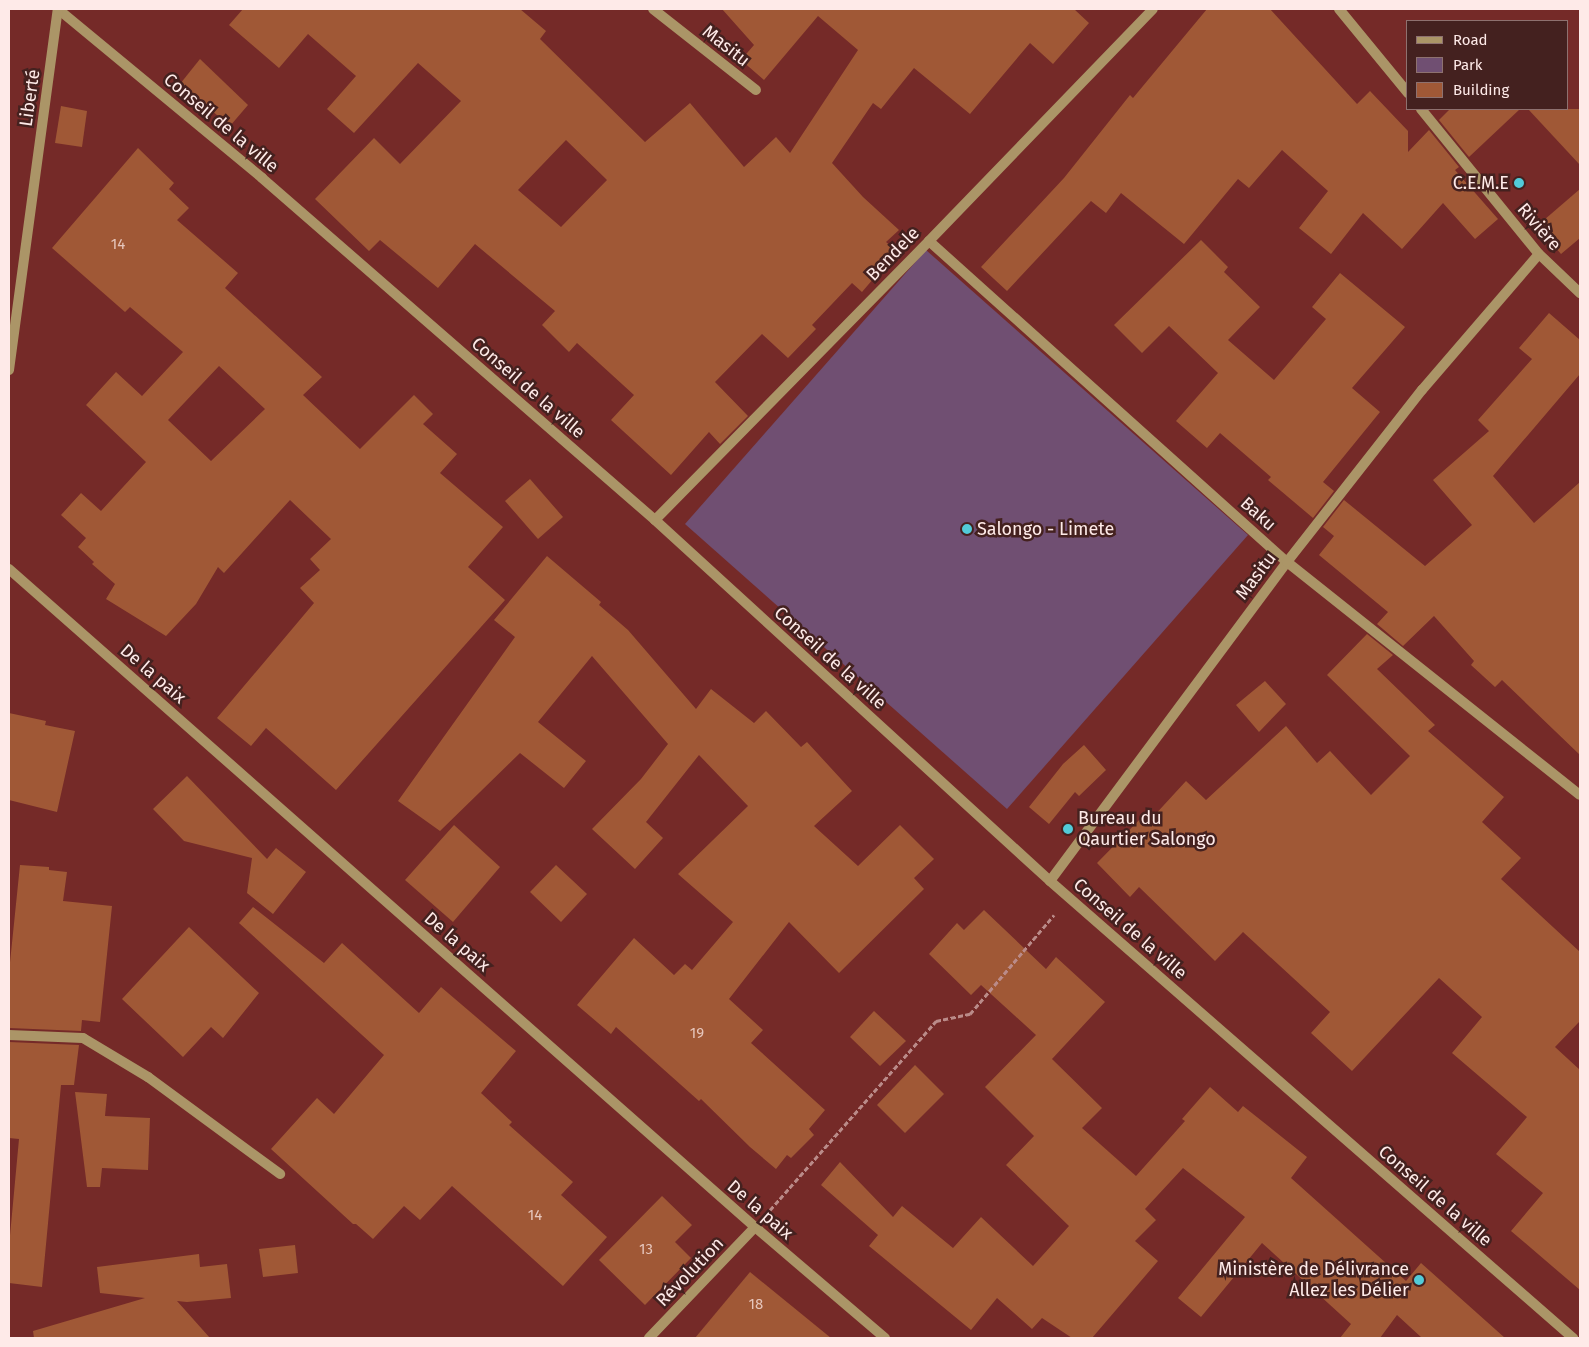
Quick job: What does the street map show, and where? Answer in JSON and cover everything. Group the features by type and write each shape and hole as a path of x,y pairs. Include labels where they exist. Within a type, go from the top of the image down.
{"street":[{"name":"Liberté","path":"9,370 58,9"},
{"name":"Conseil de la ville","path":"58,9 262,178 655,520 1050,881 1573,1338"},
{"name":"Masitu","path":"653,9 756,90"},
{"name":"Bendele","path":"655,520 929,241 1153,9"},
{"path":"1339,9 1406,91"},
{"name":"Rivière","path":"1421,110 1539,254 1580,293"},
{"name":"Baku","path":"929,241 1287,562 1580,795"},
{"name":"Masitu","path":"1050,881 1287,562 1422,390 1539,254"},
{"name":"De la paix","path":"9,569 755,1227 884,1338"},
{"path":"9,1035 83,1038 148,1077 280,1174"},
{"name":"Révolution","path":"649,1338 755,1227"}],"path":[{"path":"755,1227 936,1021 970,1014 1069,897"}],"green space":[{"name":"Salongo - Limete","path":"926,250 1248,535 1007,809 685,524"}],"building":[{"path":"243,9 520,9 546,31 540,39 645,142 690,103 744,167 776,137 790,153 858,50 818,16 764,80 741,60 754,45 722,9 1074,9 1089,23 1053,64 1030,43 970,114 914,68 881,109 873,103 832,163 863,197 899,230 886,242 897,251 862,292 852,283 812,325 816,329 788,358 762,334 715,382 748,416 720,444 709,432 671,475 611,420 634,395 577,343 569,352 542,325 555,311 475,244 438,288 380,240 369,251 315,199 374,138 400,164 461,101 418,63 354,133 327,109 356,76 308,34 279,68 229,25","holes":["566,140 607,180 561,227 518,190"]},
{"path":"1207,9 1270,9 1357,104 1370,91 1408,131 1408,152 1429,130 1459,167 1455,170 1498,219 1475,239 1443,203 1402,249 1363,213 1331,254 1299,228 1328,191 1282,150 1249,188 1238,179 1184,244 1121,193 1106,213 1091,201 1007,291 981,267 1064,178 1130,95 1133,98"},
{"path":"200,59 248,105 230,126 180,84"},
{"path":"61,106 87,111 82,147 55,143"},
{"path":"1580,109 1580,165 1529,110"},
{"path":"1449,110 1519,110 1469,157 1439,120"},
{"path":"138,148 174,183 169,189 189,208 177,220 238,273 225,288 322,377 303,395 360,449 414,395 433,414 423,424 457,454 440,473 503,527 468,567 505,600 336,790 266,728 251,746 217,718 314,603 300,588 320,570 310,559 331,539 290,500 224,573 218,567 196,604 166,636 106,599 115,584 92,564 94,562 78,547 86,538 61,515 81,493 101,511 146,462 86,405 116,372 142,396 183,352 130,307 125,312 52,248","holes":["219,366 265,409 211,461 168,420"]},
{"path":"1580,189 1580,238 1561,254 1537,226"},
{"path":"1201,240 1228,267 1224,272 1260,307 1228,340 1274,380 1326,319 1312,307 1340,273 1405,327 1352,388 1380,412 1323,482 1334,491 1313,518 1268,480 1271,477 1220,433 1207,448 1176,421 1218,373 1169,326 1142,353 1114,325"},
{"path":"1549,313 1580,340 1580,374 1493,476 1534,523 1580,482 1580,755 1502,680 1495,687 1471,665 1474,661 1434,616 1403,646 1377,624 1388,612 1319,555 1334,536 1323,527 1344,500 1425,566 1472,525 1433,480 1489,431 1478,420 1532,359 1519,348"},
{"path":"530,479 563,517 538,539 505,501"},
{"path":"547,556 601,602 599,605 628,630 696,709 711,689 754,723 766,711 801,747 807,742 852,791 814,826 858,866 900,825 934,859 914,878 924,889 839,973 789,922 729,999 763,1030 751,1043 825,1110 809,1129 814,1135 791,1158 787,1155 776,1169 750,1147 701,1099 699,1101 616,1027 611,1034 577,1005 634,938 674,975 685,964 692,970 733,922 678,874 748,806 699,755 646,822 663,838 635,869 592,829 641,779 668,744 592,656 538,722 586,761 564,788 520,753 440,831 398,801 515,637 494,620"},
{"path":"1367,634 1393,655 1377,669 1435,725 1428,731 1504,797 1482,822 1521,858 1501,879 1580,952 1580,1021 1555,1047 1580,1070 1580,1290 1511,1231 1543,1193 1496,1154 1527,1117 1452,1053 1482,1017 1439,978 1352,1071 1311,1033 1330,1012 1243,932 1215,961 1139,887 1130,897 1097,863 1146,813 1152,818 1186,781 1206,800 1286,726 1317,763 1330,751 1371,795 1410,756 1327,675"},
{"path":"1265,681 1286,704 1259,732 1236,705"},
{"path":"9,713 46,721 45,725 75,731 57,812 9,800"},
{"path":"1084,745 1106,770 1079,796 1075,792 1049,824 1029,807 1063,764"},
{"path":"187,776 267,859 276,848 306,872 273,914 247,893 252,858 184,841 153,809"},
{"path":"454,825 500,867 453,922 405,880"},
{"path":"20,865 49,867 49,870 67,872 63,901 112,906 100,1022 82,1020 81,1031 9,1028 9,972"},
{"path":"556,865 587,894 561,922 530,892"},
{"path":"253,907 324,963 342,943 419,1013 441,987 516,1051 481,1093 512,1122 509,1125 573,1182 561,1195 607,1237 563,1286 452,1186 420,1220 404,1206 373,1239 356,1224 353,1224 271,1149 317,1098 334,1114 384,1055 239,923"},
{"path":"984,910 1046,969 1056,957 1105,1002 1052,1059 1102,1108 1082,1128 1136,1176 1185,1121 1182,1119 1210,1087 1238,1112 1243,1106 1307,1157 1291,1178 1406,1281 1421,1263 1505,1338 1422,1338 1397,1315 1380,1338 1340,1338 1351,1324 1262,1243 1201,1317 1178,1298 1245,1217 1183,1168 1145,1209 1156,1220 1135,1241 1158,1261 1092,1338 1072,1338 1042,1318 1032,1329 997,1298 971,1330 869,1246 878,1235 821,1185 840,1162 893,1217 902,1206 953,1248 981,1217 1033,1266 1069,1226 1006,1165 1034,1136 985,1087 1036,1035 981,985 971,995 929,954 957,923 964,930"},
{"path":"189,927 259,993 223,1038 211,1027 183,1057 122,999"},
{"path":"874,1011 906,1041 880,1066 850,1037"},
{"path":"9,1042 79,1045 74,1085 61,1085 42,1287 9,1283 9,1246 19,1139 9,1138"},
{"path":"915,1065 944,1094 905,1133 877,1105"},
{"path":"75,1092 107,1094 105,1116 150,1118 148,1170 102,1168 100,1187 87,1187"},
{"path":"662,1196 692,1225 675,1242 691,1258 645,1305 599,1260"},
{"path":"295,1245 298,1273 263,1277 259,1249"},
{"path":"199,1254 200,1267 227,1264 231,1298 187,1302 177,1301 210,1338 34,1338 33,1331 145,1298 100,1293 97,1267"},
{"path":"750,1272 831,1338 695,1338"}],"place":[{"name":"C.E.M.E","path":"1519,183"},
{"name":"Salongo - Limete","path":"967,529"},
{"name":"Bureau du Qaurtier Salongo","path":"1068,829"},
{"name":"Ministère de Délivrance Allez les Délier","path":"1419,1280"}]}
